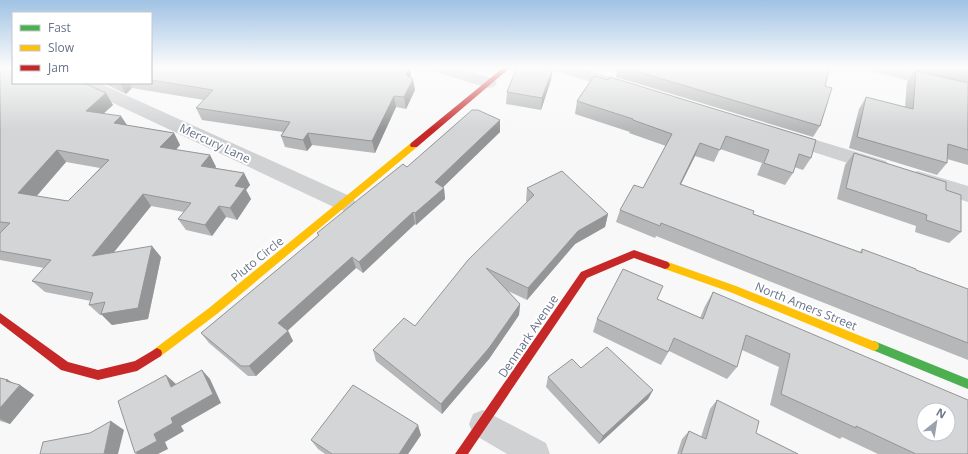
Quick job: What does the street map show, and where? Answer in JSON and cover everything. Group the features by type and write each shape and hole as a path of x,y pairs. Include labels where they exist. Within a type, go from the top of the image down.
{"street":[{"name":"Mercury Lane","path":"96,88 345,203"},
{"name":"Pluto Circle","path":"0,318 66,366 98,375 137,366 171,343 213,311 482,88"},
{"path":"630,88 636,90"},
{"path":"957,88 968,91"},
{"path":"772,133 968,194"},
{"name":"North Amers Street","path":"634,254 734,289 968,384"},
{"name":"Denmark Avenue","path":"461,454 584,275 634,254"},
{"path":"483,424 534,454"}],"building":[{"path":"0,88 95,88 106,93 86,111 121,116 114,123 174,133 160,147 210,155 201,166 244,173 235,186 245,188 230,208 219,206 205,225 178,219 191,203 143,194 92,256 152,246 138,308 101,314 105,302 89,305 93,293 32,281 51,260 0,251 0,233 10,223 0,222","holes":["57,150 109,160 68,201 18,193"]},
{"path":"202,88 408,88 404,97 394,96 372,141 308,133 303,140 281,136 290,122 196,108 213,90"},
{"path":"509,88 546,88 542,98 507,92"},
{"path":"586,88 647,88 816,140 811,158 799,154 793,173 764,163 769,150 726,136 720,150 700,143 680,184 754,211 753,214 862,253 862,249 968,289 968,343 661,223 660,226 620,210 634,185 643,188 672,134 633,119 577,101"},
{"path":"693,88 832,88 820,126"},
{"path":"915,88 968,88 968,150 948,144 947,163 857,137 866,97 913,109"},
{"path":"472,110 478,110 500,120 435,182 444,188 415,213 413,212 359,262 352,257 278,323 288,331 249,366 241,366 201,333 319,235 317,233 403,164 407,167"},
{"path":"854,153 946,182 946,190 961,195 961,232 926,220 927,215 846,188"},
{"path":"562,171 608,214 578,231 528,288 486,268 520,304 489,348 441,404 373,350 404,318 415,326 468,260 534,195 527,188"},
{"path":"623,269 663,286 657,299 703,319 713,292 968,400 968,454 916,454 856,426 856,428 781,394 790,354 746,335 737,367 674,338 668,352 597,319"},
{"path":"607,347 653,390 603,436 548,377 572,359 581,368"},
{"path":"202,370 213,394 171,418 173,423 154,434 157,441 135,453 118,401 166,375 171,387"},
{"path":"0,378 20,385 0,408"},
{"path":"353,385 418,425 399,454 332,454 311,440"},
{"path":"717,400 759,421 756,433 798,454 681,454 689,431 706,439"},
{"path":"111,421 104,454 40,454 43,442 90,433"}],"traffic: fast":[{"path":"874,346 968,384"}],"traffic: slow":[{"path":"157,353 213,311 414,145"},
{"path":"665,265 733,289 874,346"}],"traffic: jam":[{"path":"414,145 482,88"},
{"path":"461,454 584,275 634,254 665,265"},
{"path":"0,317 65,366 98,375 137,366 157,353"}]}
